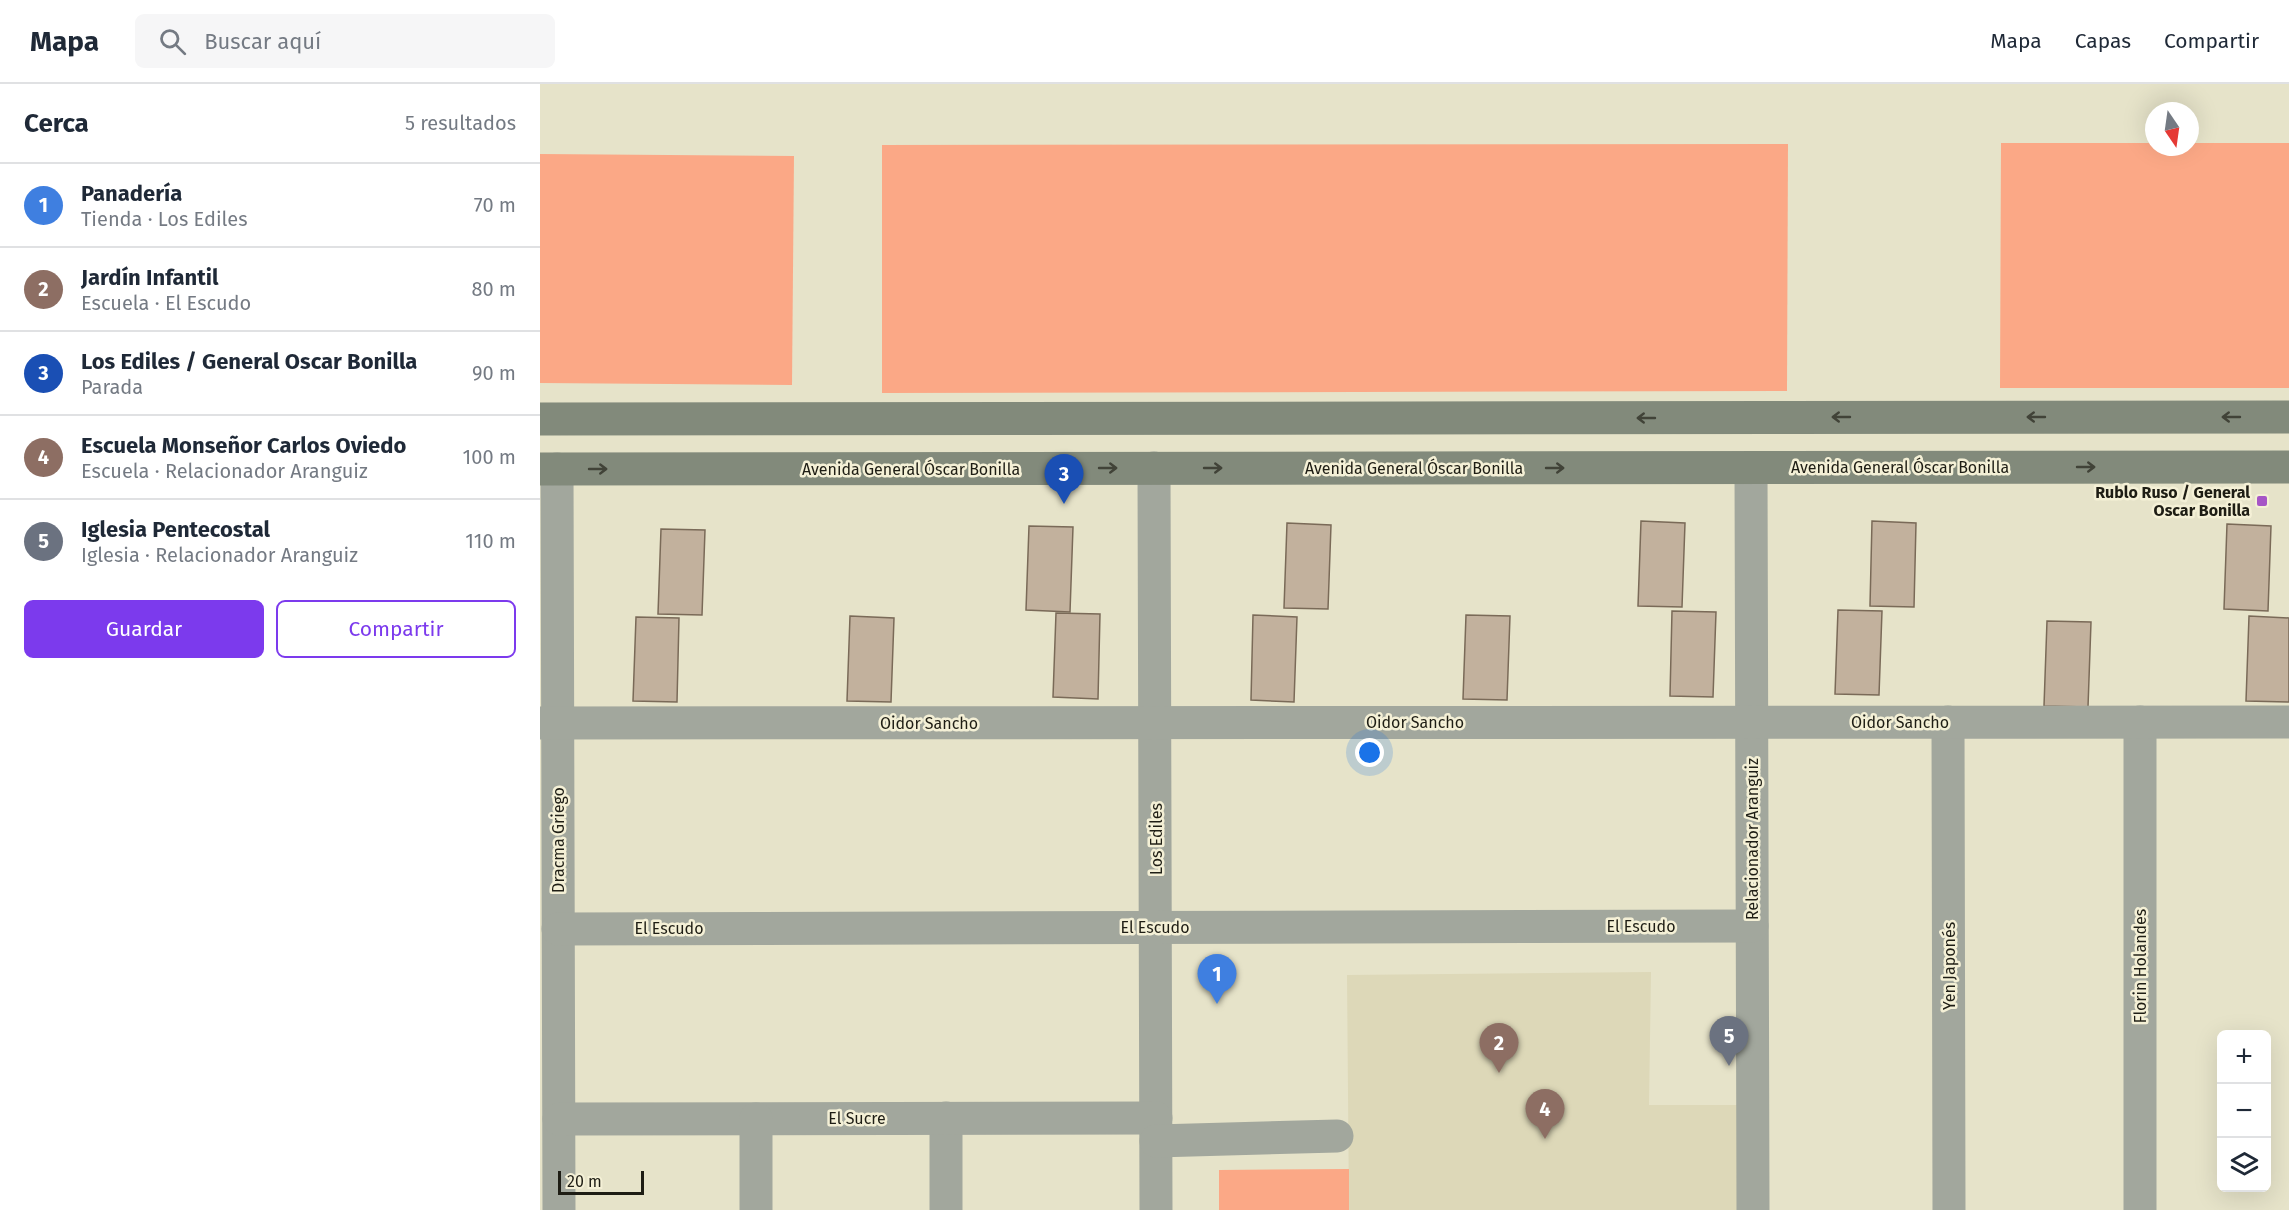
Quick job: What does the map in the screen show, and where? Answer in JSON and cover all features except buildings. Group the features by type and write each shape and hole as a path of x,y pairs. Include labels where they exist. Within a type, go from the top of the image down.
{"main road":[{"path":"540,419 2289,417"},
{"name":"Avenida General Óscar Bonilla","path":"548,469 2289,467"}],"street":[{"name":"Los Ediles","path":"1154,468 1156,1210"},
{"name":"Relacionador Aranguiz","path":"1751,468 1753,1210"},
{"name":"Dracma Griego","path":"548,469 549,723 558,928 559,1210"},
{"name":"Yen Japonés","path":"1948,722 1949,1210"},
{"name":"Florin Holandes","path":"2140,722 2140,1210"},
{"name":"Oidor Sancho","path":"549,723 2289,722"},
{"name":"El Escudo","path":"558,928 1752,926"},
{"name":"El Sucre","path":"559,1119 946,1118 1156,1130 1337,1136"},
{"path":"946,1118 946,1210"},
{"path":"756,1119 756,1210"}],"shaded area":[{"path":"2001,143 2145,143 2145,156 2199,156 2199,143 2289,143 2289,388 2000,388"},
{"path":"1788,144 1787,391 882,393 882,145"},
{"path":"540,154 794,156 792,385 540,383"},
{"path":"1651,972 1649,1105 1741,1105 1742,1210 1349,1210 1347,975"},
{"path":"1349,1169 1349,1210 1219,1210 1219,1170"}],"place":[{"name":"Rublo Ruso / General Oscar Bonilla","path":"2262,501"},
{"name":"Los Ediles / General Oscar Bonilla","path":"1064,504"},
{"name":"Panadería","path":"1217,1004"},
{"name":"Iglesia Pentecostal","path":"1729,1066"},
{"name":"Jardín Infantil","path":"1499,1073"},
{"name":"Escuela Monseñor Carlos Oviedo","path":"1545,1139"}]}
